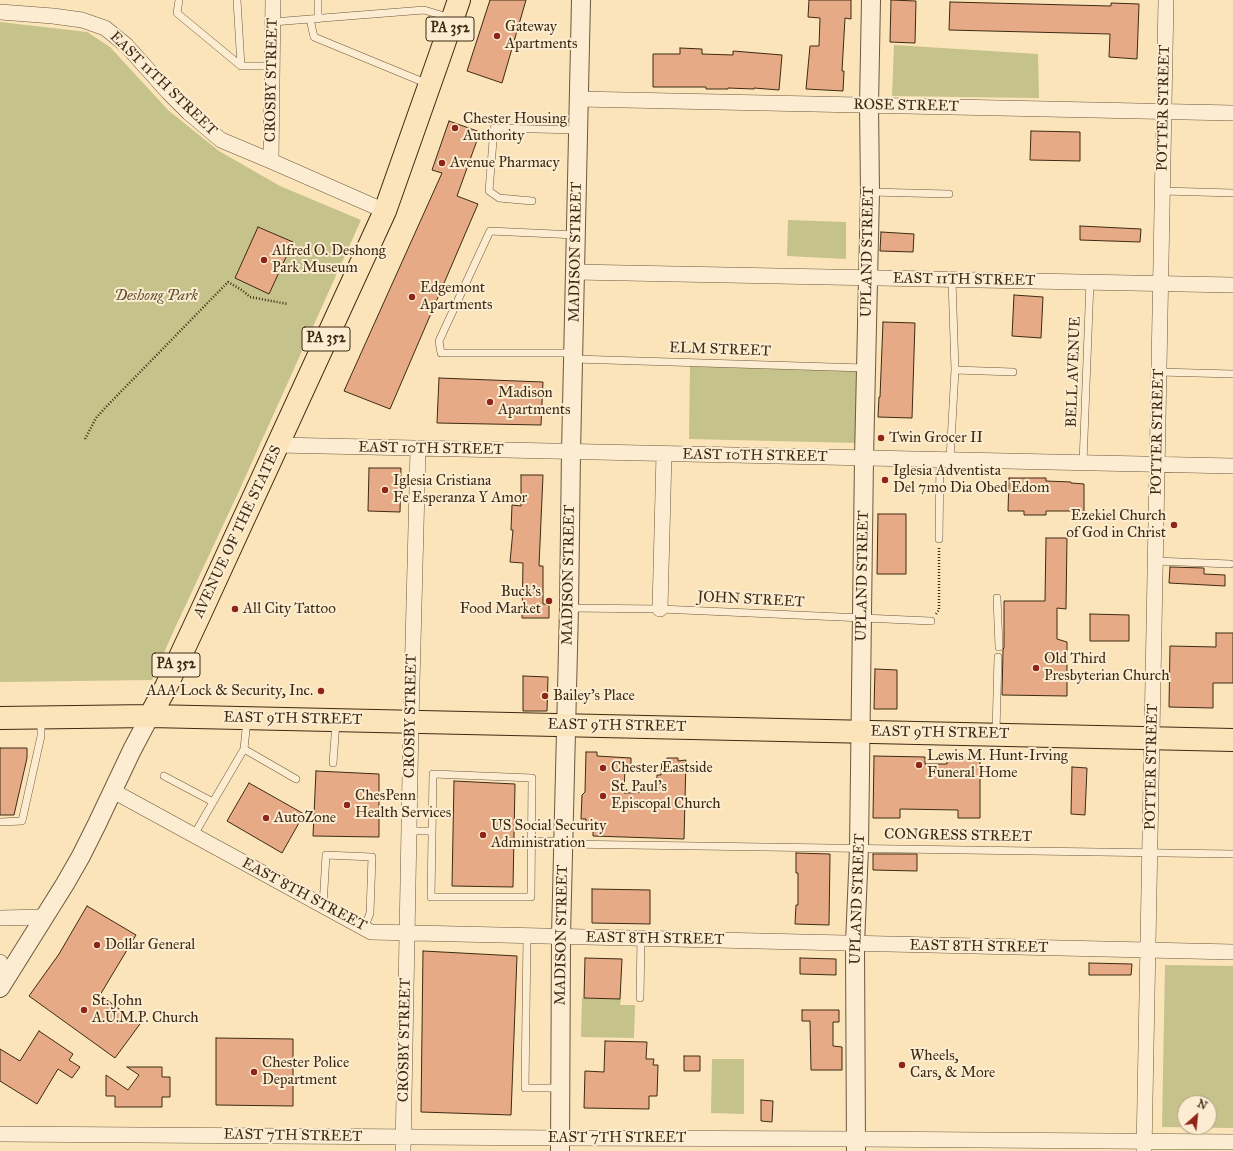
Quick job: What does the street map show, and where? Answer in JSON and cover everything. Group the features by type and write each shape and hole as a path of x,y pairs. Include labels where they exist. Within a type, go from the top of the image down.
{"main road":[{"name":"AVENUE OF THE STATES","path":"150,716 166,688 385,211 456,9"},
{"name":"EAST 9TH STREET","path":"0,718 150,716 1233,740"}],"street":[{"name":"CROSBY STREET","path":"271,161 273,0"},
{"name":"MADISON STREET","path":"560,1145 561,936 570,608 571,452 581,0"},
{"name":"UPLAND STREET","path":"856,1145 856,944 859,848 864,458 870,192 869,105 871,0"},
{"name":"POTTER STREET","path":"1144,1146 1166,0"},
{"name":"EAST 11TH STREET","path":"0,12 82,20 105,28 126,45 189,113 221,140 385,211"},
{"name":"ROSE STREET","path":"579,99 1233,113"},
{"name":"EAST 11TH STREET","path":"575,272 868,279 1233,285"},
{"name":"EAST 10TH STREET","path":"278,445 1233,466"},
{"name":"CROSBY STREET","path":"403,1144 418,448"},
{"path":"660,609 664,454"},
{"name":"AVENUE OF THE STATES","path":"1,986 45,917 81,856 150,716"},
{"name":"EAST 8TH STREET","path":"113,790 364,929 378,932 1233,952"},
{"path":"0,918 45,917"},
{"path":"0,962 1,986"},
{"name":"EAST 7TH STREET","path":"0,1134 403,1144 1144,1146 1233,1142"}],"lane":[{"path":"179,0 177,12 241,66 273,66"},
{"path":"237,0 241,66"},
{"path":"318,0 318,19"},
{"path":"273,22 424,10 456,9"},
{"path":"310,19 314,37 430,85"},
{"path":"532,201 499,198 489,192 494,128 578,130"},
{"path":"1163,190 1233,193"},
{"path":"870,192 949,194"},
{"name":"ELM STREET","path":"576,235 490,231 439,341 441,353 574,356 866,368"},
{"path":"939,539 945,459 955,370 952,280"},
{"name":"BELL AVENUE","path":"1084,462 1090,282"},
{"path":"955,370 1014,372"},
{"path":"1159,372 1233,374"},
{"path":"1156,561 1230,564"},
{"path":"997,598 999,647"},
{"name":"JOHN STREET","path":"570,608 660,609 931,621"},
{"path":"996,734 998,658"},
{"path":"0,822 22,821 41,736 41,718"},
{"path":"194,835 244,750 247,718"},
{"path":"333,763 336,720"},
{"path":"244,750 296,779"},
{"path":"433,774 532,778 532,841 532,897 430,897 433,774"},
{"path":"164,776 213,802"},
{"path":"409,832 432,831"},
{"name":"CONGRESS STREET","path":"532,841 563,843 1233,854"},
{"path":"323,906 326,855 372,857 370,913 364,929"},
{"path":"527,936 525,1088 560,1088"},
{"path":"640,998 641,938"}],"path":[{"path":"85,439 96,418 104,409 228,282 242,290 250,297 288,304"},
{"path":"931,621 938,610 939,539"}],"green space":[{"name":"Deshong Park","path":"0,22 87,32 110,47 168,110 219,151 280,186 361,220 152,680 0,682"},
{"path":"894,45 1038,54 1039,98 892,96"},
{"path":"788,220 846,222 846,259 787,256"},
{"path":"690,366 860,371 858,443 689,439"},
{"path":"1165,965 1233,966 1233,1128 1217,1128 1217,1095 1177,1095 1177,1127 1162,1127"},
{"path":"582,998 621,999 620,1005 635,1005 634,1038 581,1037"},
{"path":"712,1059 744,1059 744,1114 711,1113"}],"building":[{"name":"Gateway Apartments","path":"490,0 526,0 502,83 467,71"},
{"path":"809,0 851,0 851,19 845,18 842,71 844,71 843,91 806,89 810,46 819,46 820,18 808,17"},
{"path":"891,0 916,1 915,43 890,42"},
{"path":"950,2 1111,6 1111,3 1139,4 1137,59 1109,57 1110,34 949,30"},
{"path":"680,48 702,49 702,54 733,55 733,51 782,55 779,90 754,88 706,89 706,87 653,87 653,54 680,54"},
{"name":"Edgemont Apartments","path":"449,121 480,132 457,196 478,204 390,409 344,391 442,173 432,170"},
{"path":"1031,131 1080,132 1080,161 1030,160"},
{"path":"1080,226 1141,229 1140,242 1080,240"},
{"name":"Alfred O. Deshong Park Museum","path":"258,227 293,242 269,294 235,278"},
{"path":"881,232 914,234 913,252 880,251"},
{"path":"1014,295 1043,297 1041,338 1012,336"},
{"path":"883,322 915,323 912,418 878,417"},
{"name":"Madison Apartments","path":"439,378 543,382 541,425 437,423"},
{"name":"Iglesia Cristiana Fe Esperanza Y Amor","path":"369,468 401,468 400,512 368,511"},
{"path":"521,475 543,475 539,566 543,566 543,604 549,604 549,618 522,618 523,563 510,562 513,530 511,530 512,505 521,506"},
{"path":"1009,478 1046,478 1046,481 1084,484 1084,511 1046,511 1046,515 1024,515 1024,511 1008,511"},
{"path":"878,514 906,514 906,574 877,574"},
{"path":"1046,538 1067,538 1066,609 1057,608 1057,639 1067,642 1067,696 1002,695 1004,601 1045,601"},
{"path":"1170,567 1204,568 1204,574 1225,575 1225,586 1169,583"},
{"path":"1090,614 1129,615 1129,641 1090,641"},
{"path":"1216,633 1233,633 1233,683 1213,683 1213,708 1169,707 1170,646 1216,647"},
{"path":"875,669 897,670 897,709 874,709"},
{"path":"523,676 548,677 547,711 523,711"},
{"path":"0,748 27,748 27,758 14,815 0,815"},
{"name":"St. Paul's Episcopal Church","path":"586,752 597,752 597,756 631,758 631,768 625,768 624,793 656,792 657,775 661,775 662,760 667,760 667,758 678,758 678,761 686,760 684,839 593,836 593,830 586,830 586,819 581,819 582,795 585,792"},
{"path":"874,756 925,757 925,764 947,764 947,759 980,759 980,818 958,818 958,810 900,809 900,818 873,818"},
{"path":"1072,767 1087,768 1085,815 1071,814"},
{"name":"ChesPenn Health Services","path":"316,771 379,774 379,837 313,836"},
{"name":"US Social Security Administration","path":"454,781 515,784 513,887 452,886"},
{"name":"AutoZone","path":"249,783 304,814 282,853 227,821"},
{"path":"796,853 830,854 829,925 795,924 796,905 798,905 798,873 796,873"},
{"path":"873,854 917,854 917,871 873,870"},
{"path":"592,889 650,890 650,924 592,923"},
{"path":"87,906 136,935 100,995 140,1024 115,1058 29,996 59,954"},
{"path":"423,951 517,956 511,1115 421,1112"},
{"path":"585,958 622,959 620,999 584,998"},
{"path":"800,958 836,959 836,975 800,974"},
{"path":"1089,963 1132,964 1131,975 1089,975"},
{"path":"802,1010 839,1010 839,1022 833,1022 833,1046 842,1047 842,1070 811,1070 810,1021 802,1021"},
{"path":"39,1031 73,1054 69,1060 80,1067 72,1078 58,1069 37,1104 0,1081 0,1049 20,1061"},
{"name":"Chester Police Department","path":"216,1038 293,1039 293,1106 216,1105"},
{"path":"605,1041 647,1042 646,1059 654,1059 653,1065 658,1065 657,1096 649,1096 649,1109 584,1108 585,1071 604,1072"},
{"path":"684,1056 700,1056 700,1071 684,1071"},
{"path":"127,1067 162,1067 162,1077 170,1077 170,1097 162,1097 162,1107 115,1107 115,1096 106,1096 106,1075 128,1090 139,1075"},
{"path":"761,1100 773,1101 772,1122 761,1121"}],"place":[{"name":"Gateway Apartments","path":"497,36"},
{"name":"Chester Housing Authority","path":"455,128"},
{"name":"Avenue Pharmacy","path":"442,163"},
{"name":"Alfred O. Deshong Park Museum","path":"264,260"},
{"name":"Edgemont Apartments","path":"412,297"},
{"name":"Madison Apartments","path":"490,402"},
{"name":"Twin Grocer II","path":"881,438"},
{"name":"Iglesia Adventista Del 7mo Dia Obed Edom","path":"885,480"},
{"name":"Iglesia Cristiana Fe Esperanza Y Amor","path":"385,490"},
{"name":"Ezekiel Church of God in Christ","path":"1174,525"},
{"name":"Buck's Food Market","path":"549,601"},
{"name":"All City Tattoo","path":"235,609"},
{"name":"Old Third Presbyterian Church","path":"1036,668"},
{"name":"AAA Lock & Security, Inc.","path":"321,691"},
{"name":"Bailey's Place","path":"545,696"},
{"name":"Lewis M. Hunt-Irving Funeral Home","path":"919,765"},
{"name":"Chester Eastside","path":"603,768"},
{"name":"St. Paul's Episcopal Church","path":"603,796"},
{"name":"ChesPenn Health Services","path":"347,805"},
{"name":"AutoZone","path":"266,818"},
{"name":"US Social Security Administration","path":"483,835"},
{"name":"Dollar General","path":"97,945"},
{"name":"St. John A.U.M.P. Church","path":"84,1010"},
{"name":"Wheels, Cars, & More","path":"902,1065"},
{"name":"Chester Police Department","path":"254,1072"}]}
